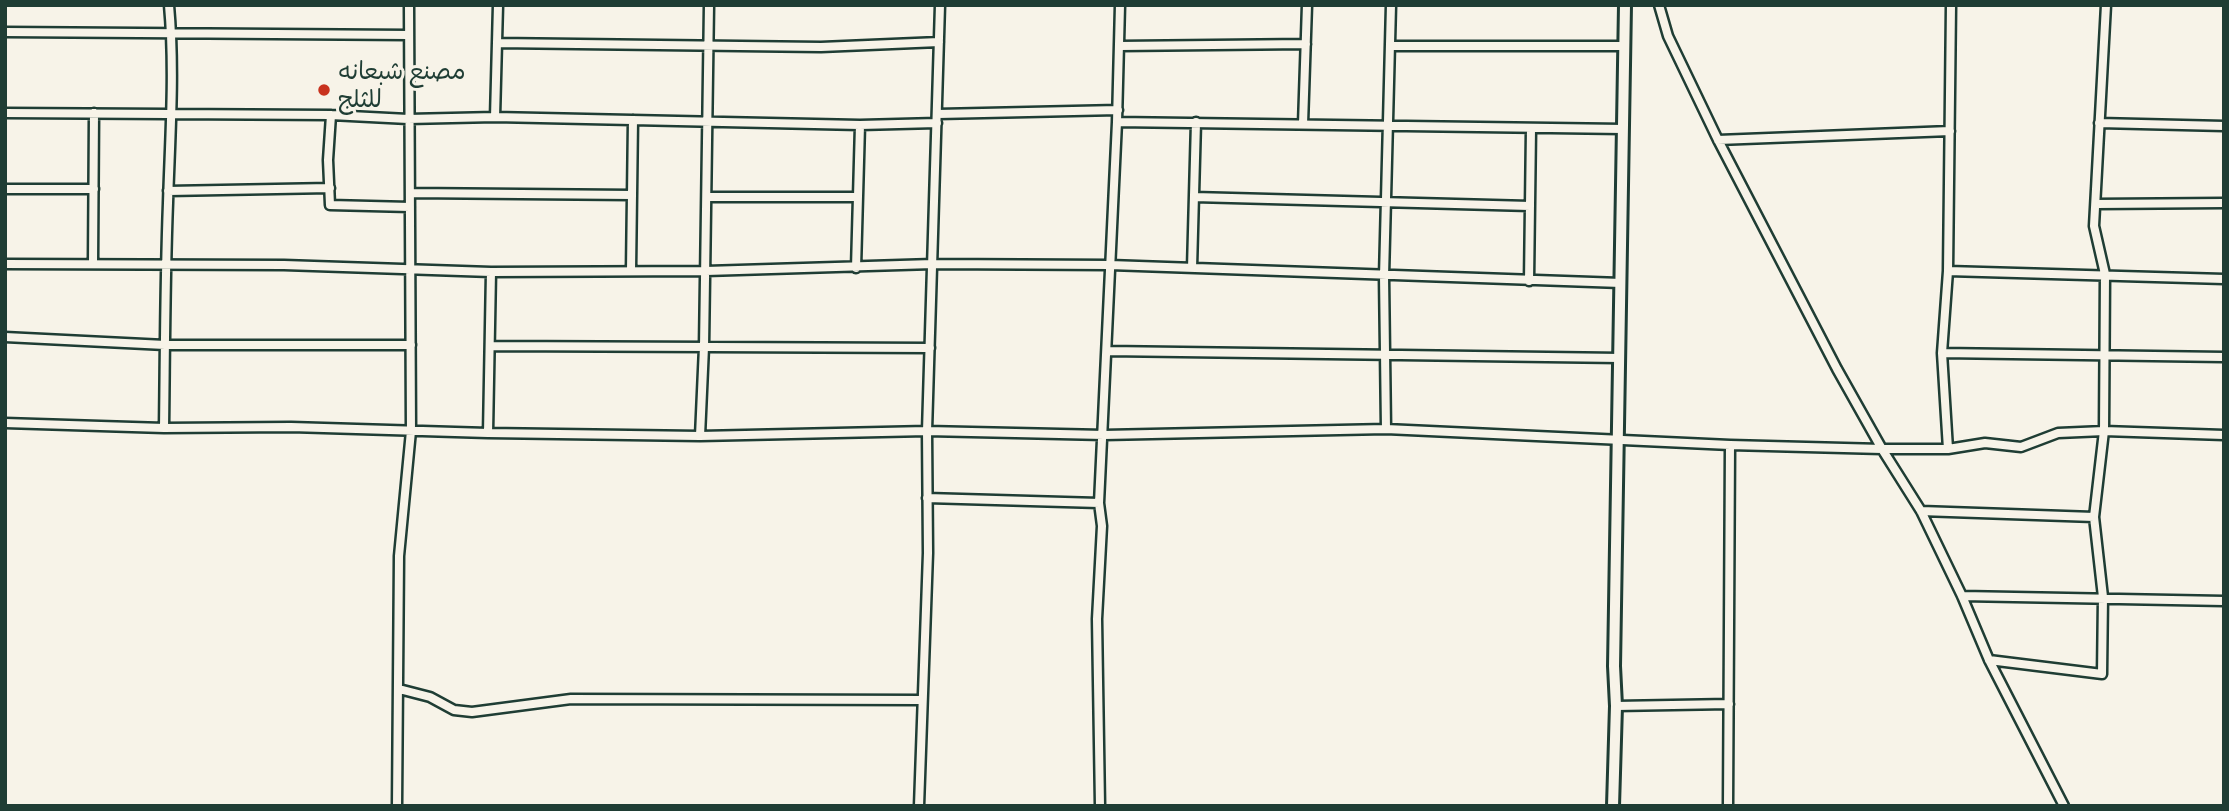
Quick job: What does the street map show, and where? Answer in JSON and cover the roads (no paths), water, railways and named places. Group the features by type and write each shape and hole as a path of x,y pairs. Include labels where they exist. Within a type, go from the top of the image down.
{"street":[{"path":"164,428 172,34 169,5"},
{"path":"397,806 399,556 411,431 409,5"},
{"path":"495,117 498,5"},
{"path":"700,436 706,271 709,5"},
{"path":"919,806 928,553 927,431 940,5"},
{"path":"1100,806 1097,619 1102,526 1099,503 1108,351 1120,5"},
{"path":"1303,124 1307,5"},
{"path":"1385,429 1384,276 1391,5"},
{"path":"1612,806 1616,706 1614,666 1625,5"},
{"path":"1659,5 1668,36 1718,141 1837,369 1921,511 1989,660 2064,806"},
{"path":"1948,449 1942,353 1948,271 1951,5"},
{"path":"1989,660 2102,674 2103,597 2094,517 2104,431 2105,274 2094,226 2106,5"},
{"path":"5,32 409,35"},
{"path":"496,43 821,47 939,42"},
{"path":"1120,46 1306,44"},
{"path":"1390,46 1624,46"},
{"path":"937,114 1118,110"},
{"path":"5,113 331,115 408,119 495,117 860,125 937,123"},
{"path":"93,263 94,113"},
{"path":"331,115 328,160 330,205 410,206"},
{"path":"631,270 633,120"},
{"path":"1117,122 1623,129"},
{"path":"1192,268 1196,122"},
{"path":"2099,123 2224,126"},
{"path":"856,268 860,125"},
{"path":"1529,281 1531,129"},
{"path":"1718,141 1950,131"},
{"path":"168,191 330,188"},
{"path":"5,189 94,189"},
{"path":"410,193 632,195"},
{"path":"707,197 858,197"},
{"path":"1194,197 1530,206"},
{"path":"2096,204 2224,204"},
{"path":"5,264 166,264 491,272 706,271 933,264 1111,265 1621,284"},
{"path":"1948,271 2224,279"},
{"path":"488,433 491,272"},
{"path":"5,337 165,345 411,345"},
{"path":"491,346 930,348"},
{"path":"1108,351 1620,358"},
{"path":"1942,353 2224,357"},
{"path":"5,423 700,436 927,431 1104,435 1385,429 1730,445 1882,449 1948,449 1985,443 2021,447 2058,433 2104,431 2224,435"},
{"path":"1728,806 1730,445"},
{"path":"927,498 1099,503"},
{"path":"1921,511 2094,517"},
{"path":"1962,596 2224,601"},
{"path":"398,689 430,696 454,710 472,712 572,699 922,699"},
{"path":"1616,706 1729,704"}],"place":[{"name":"مصنع شبعانه للثلج","path":"324,90"}]}
